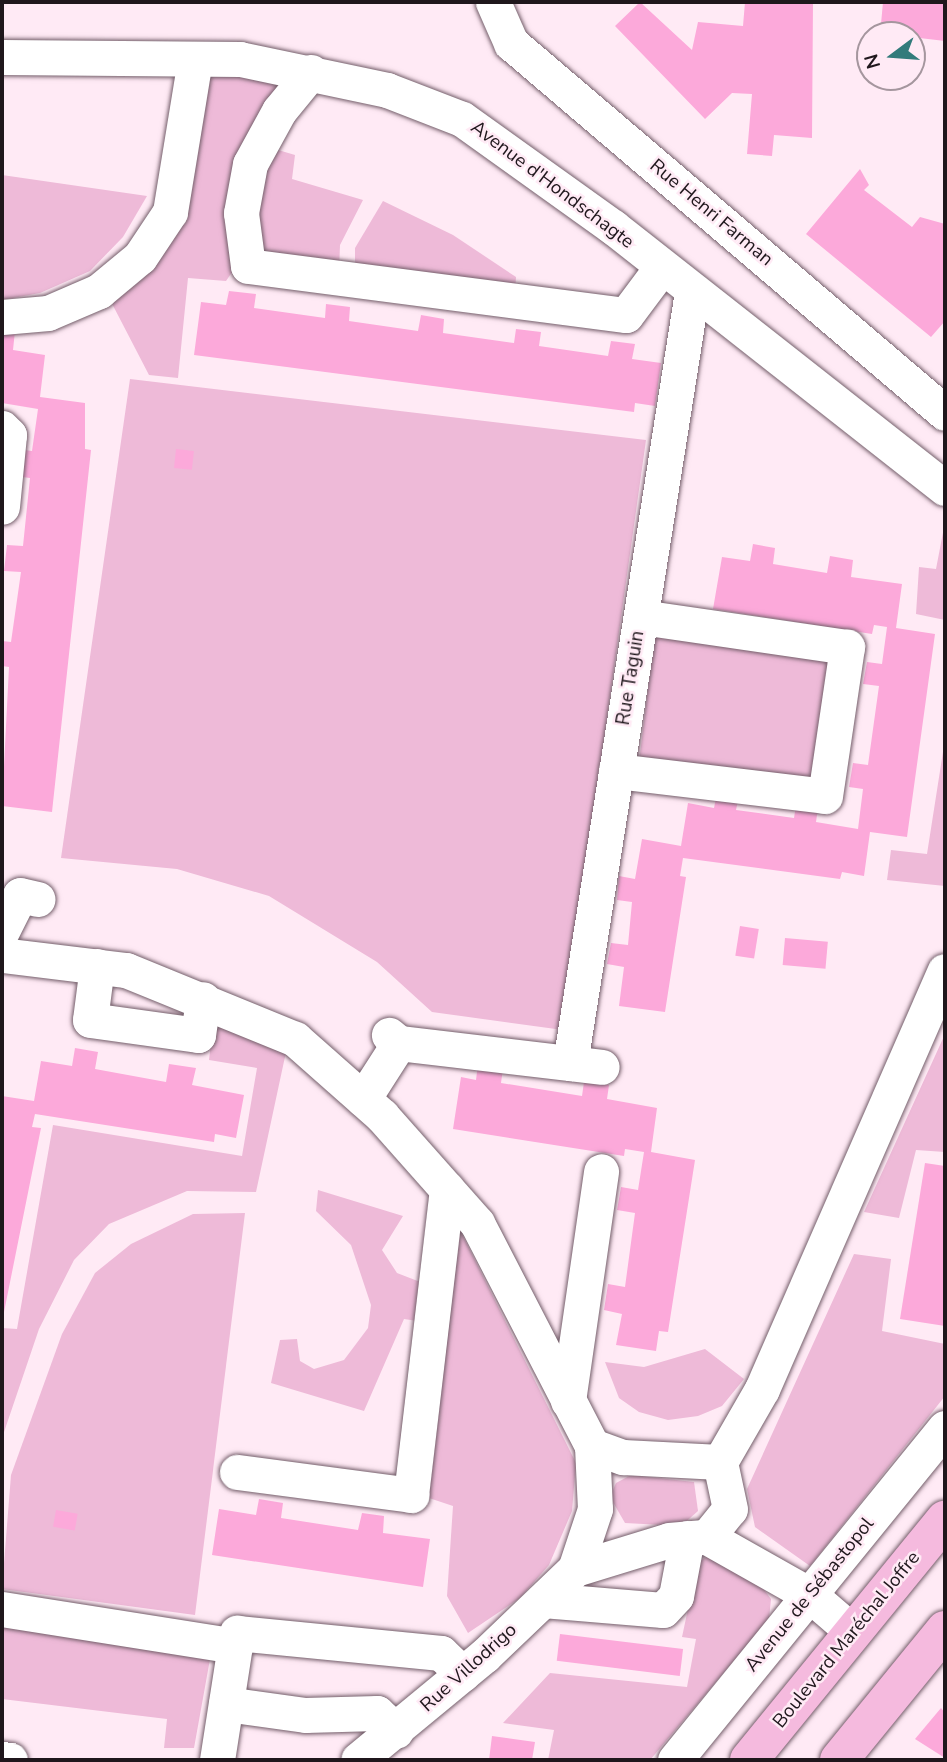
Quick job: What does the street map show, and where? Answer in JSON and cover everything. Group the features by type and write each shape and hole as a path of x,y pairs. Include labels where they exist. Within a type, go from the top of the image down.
{"main road":[{"name":"Boulevard Maréchal Joffre","path":"749,1760 945,1520"},
{"path":"839,1760 945,1630"}],"street":[{"name":"Rue Henri Farman","path":"493,2 510,43 945,413"},
{"name":"Avenue d'Hondschagte","path":"2,57 240,60 311,72 387,90 463,119 692,292 842,422 937,494"},
{"path":"2,317 48,313 74,302 99,291 140,257 170,212 170,144 195,60"},
{"path":"311,72 283,113 244,186 248,266 626,315 661,268"},
{"name":"Rue Taguin","path":"363,1099 394,1039 586,1065 616,771 692,292"},
{"path":"2,428 9,435 2,507"},
{"path":"616,771 825,796 847,647 641,617"},
{"path":"2,931 20,896"},
{"path":"2,955 127,970 285,1031 363,1099 447,1189 477,1223 592,1446 595,1509 575,1569"},
{"path":"97,966 90,1020 198,1035 204,999"},
{"path":"575,1569 697,1538 730,1509 720,1462 762,1389 945,971"},
{"path":"568,1401 601,1171"},
{"path":"237,1472 411,1495 447,1189"},
{"name":"Avenue de Sébastopol","path":"675,1760 945,1429"},
{"path":"592,1446 623,1457 720,1462"},
{"path":"697,1538 810,1595 853,1632"},
{"path":"543,1600 663,1609 676,1596 697,1538"},
{"name":"Rue Villodrigo","path":"358,1760 463,1674 575,1569"},
{"path":"2,1609 235,1646"},
{"path":"217,1760 237,1633 441,1653 463,1674"},
{"path":"226,1704 305,1715 377,1713 396,1731"},
{"path":"2,1759 10,1760"}],"shaded area":[{"path":"209,66 279,80 239,262 226,281 188,278 178,378 149,375 107,294 150,259"},
{"path":"268,147 295,155 292,179 363,200 340,245 339,272 257,258 254,231"},
{"path":"2,175 147,196 123,237 90,271 40,293 2,300"},
{"path":"383,201 453,235 516,277 515,294 355,271 355,248"},
{"path":"130,379 646,440 563,1030 432,1012 377,962 269,896 177,869 61,858"},
{"path":"945,522 945,620 916,614 919,567 936,569"},
{"path":"655,632 832,654 816,780 640,758"},
{"path":"945,739 945,886 887,880 891,850 927,854"},
{"path":"214,1016 286,1052 256,1192 187,1191 109,1224 74,1260 39,1329 2,1438 2,1328 17,1329 53,1125 242,1156 257,1068 209,1060"},
{"path":"945,1034 945,1152 916,1150 899,1218 864,1212"},
{"path":"318,1190 403,1216 382,1250 397,1273 428,1285 424,1322 404,1319 364,1411 271,1383 280,1340 297,1339 300,1361 314,1369 344,1360 368,1328 371,1305 351,1245 316,1211"},
{"path":"245,1213 195,1615 2,1589 11,1475 62,1334 95,1273 131,1244 193,1214"},
{"path":"456,1222 576,1463 572,1511 549,1565 520,1598 468,1633 447,1596 453,1506 426,1497"},
{"path":"854,1254 891,1259 882,1331 945,1344 945,1396 810,1566 755,1527 747,1489"},
{"path":"705,1349 744,1379 722,1406 698,1416 668,1420 639,1412 619,1398 605,1362 644,1367"},
{"path":"631,1475 694,1482 698,1511 681,1526 625,1523 610,1497 616,1483"},
{"path":"710,1555 762,1587 771,1599 769,1619 650,1760 548,1760 554,1730 503,1723 550,1673 687,1687 696,1639 682,1637 698,1562"},
{"path":"2,1617 212,1648 194,1748 164,1748 167,1719 2,1699"}],"building":[{"path":"640,2 692,50 698,22 743,26 745,2 813,2 812,138 774,135 772,156 747,154 752,94 732,93 705,119 615,26"},
{"path":"883,2 945,2 945,41 926,39 926,21 881,21"},
{"path":"860,169 869,185 864,190 912,227 920,217 945,224 945,321 931,337 806,234"},
{"path":"229,291 256,294 254,308 325,318 326,304 350,307 349,321 418,331 421,315 444,319 443,333 514,343 516,329 541,332 539,346 608,356 611,341 635,344 632,359 661,363 655,406 635,403 634,412 194,355 201,302 226,305"},
{"path":"2,329 15,331 13,350 45,355 40,397 85,403 85,449 91,450 52,812 2,806 9,667 2,666 2,641 11,642 21,572 4,571 7,545 23,546 30,478 15,476 18,449 32,451 38,409 2,403"},
{"path":"176,449 194,451 192,470 174,468"},
{"path":"753,544 775,548 773,564 827,573 830,556 853,560 851,577 902,584 896,628 935,634 907,837 870,832 864,876 842,872 840,879 683,858 680,876 686,877 665,1012 619,1006 624,967 607,964 611,943 628,945 632,902 617,900 619,876 635,879 642,839 681,846 688,803 714,808 717,793 739,796 736,810 794,818 796,805 818,808 816,822 858,829 863,789 849,787 853,763 868,765 879,686 863,684 867,662 882,664 887,627 874,625 872,634 713,609 722,557 750,561"},
{"path":"740,926 759,929 754,959 735,956"},
{"path":"785,938 828,942 825,969 783,965"},
{"path":"75,1048 98,1052 95,1069 166,1082 169,1064 196,1068 192,1085 244,1095 236,1138 215,1134 214,1142 35,1114 32,1127 41,1128 2,1322 2,1096 34,1101 41,1061 72,1066"},
{"path":"478,1064 503,1068 501,1083 582,1096 584,1082 609,1085 607,1099 657,1108 651,1152 695,1160 668,1332 659,1331 656,1351 616,1345 622,1314 604,1310 608,1284 625,1287 635,1213 617,1210 621,1187 638,1190 644,1152 625,1149 624,1156 453,1129 461,1077 476,1080"},
{"path":"925,1163 945,1166 945,1326 900,1319"},
{"path":"259,1499 283,1503 281,1518 358,1530 362,1513 384,1516 383,1533 430,1539 423,1587 212,1555 219,1509 256,1515"},
{"path":"56,1510 78,1514 75,1531 53,1527"},
{"path":"560,1634 683,1649 680,1676 557,1661"},
{"path":"941,1708 945,1713 945,1758 915,1739"},
{"path":"492,1736 535,1742 532,1760 489,1760"}]}
